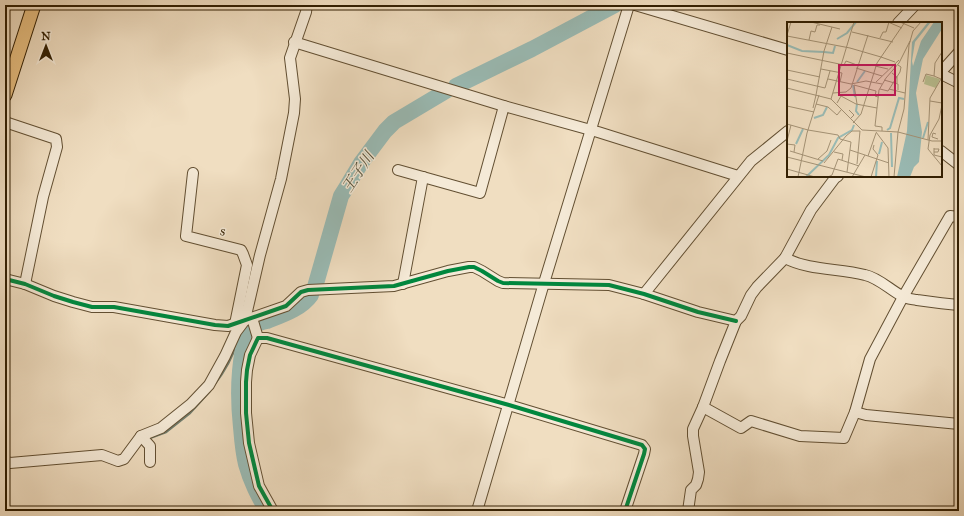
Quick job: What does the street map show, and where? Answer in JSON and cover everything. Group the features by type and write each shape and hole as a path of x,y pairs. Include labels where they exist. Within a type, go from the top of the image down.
{"main road":[{"path":"5,94 34,5"}],"street":[{"path":"258,338 249,319 257,268 281,179 294,113 295,99 290,58 307,5"},
{"path":"477,511 544,283 629,5"},
{"path":"635,5 787,50"},
{"path":"899,22 915,5"},
{"path":"294,42 504,106 591,130 738,176"},
{"path":"942,72 959,52"},
{"path":"942,74 959,82"},
{"path":"398,170 480,193 504,106"},
{"path":"5,122 56,139 57,144 43,197 25,284"},
{"path":"644,294 751,161 787,132"},
{"path":"942,153 959,165"},
{"name":"s","path":"193,173 186,236 241,250 247,265 235,324"},
{"path":"403,284 423,177"},
{"path":"688,511 691,490 696,485 699,472 693,429 736,321 741,316 754,291 785,258 811,210 837,177"},
{"path":"703,407 741,428 751,421 800,436 844,438 855,412 870,359 903,297 950,216 959,217"},
{"path":"785,258 807,266 868,275 880,281 903,297 959,305"},
{"path":"5,280 25,284 54,296 92,306 114,306 215,325 228,326 286,306 301,292 308,290 394,286 448,271 474,267 504,283 608,285 644,294 698,312 736,321"},
{"path":"5,461 10,463 102,455 118,461 124,459 141,436 161,428 191,404 209,385 226,356 236,332 249,319"},
{"path":"258,338 267,338 508,405 642,445 644,454 625,511"},
{"path":"258,338 250,355 247,370 246,413 249,443 259,486 273,511"},
{"path":"855,412 866,415 959,424"},
{"path":"141,436 150,446 150,462"}],"waterway":[{"name":"王子川","path":"456,86 532,49 615,5"},
{"name":"王子川","path":"315,287 341,196 361,163 385,131 394,122 446,91"},
{"name":"王子川","path":"267,511 250,477 243,450 239,398 239,378 243,349 247,334 254,326 297,308 311,295"},
{"name":"王子川","path":"241,332 251,327"},
{"path":"214,385 227,365 236,344"},
{"path":"147,439 166,432 190,413 210,391"}],"cycle path":[{"path":"5,279 25,284 54,296 92,307 114,307 228,326 286,306 301,292 308,290 394,286 448,271 474,267 503,283 609,285 644,294 698,312 736,321"},
{"path":"273,511 259,486 249,443 246,413 247,370 250,355 258,338 267,338 509,405 642,445 645,449 644,454 625,511"}]}
